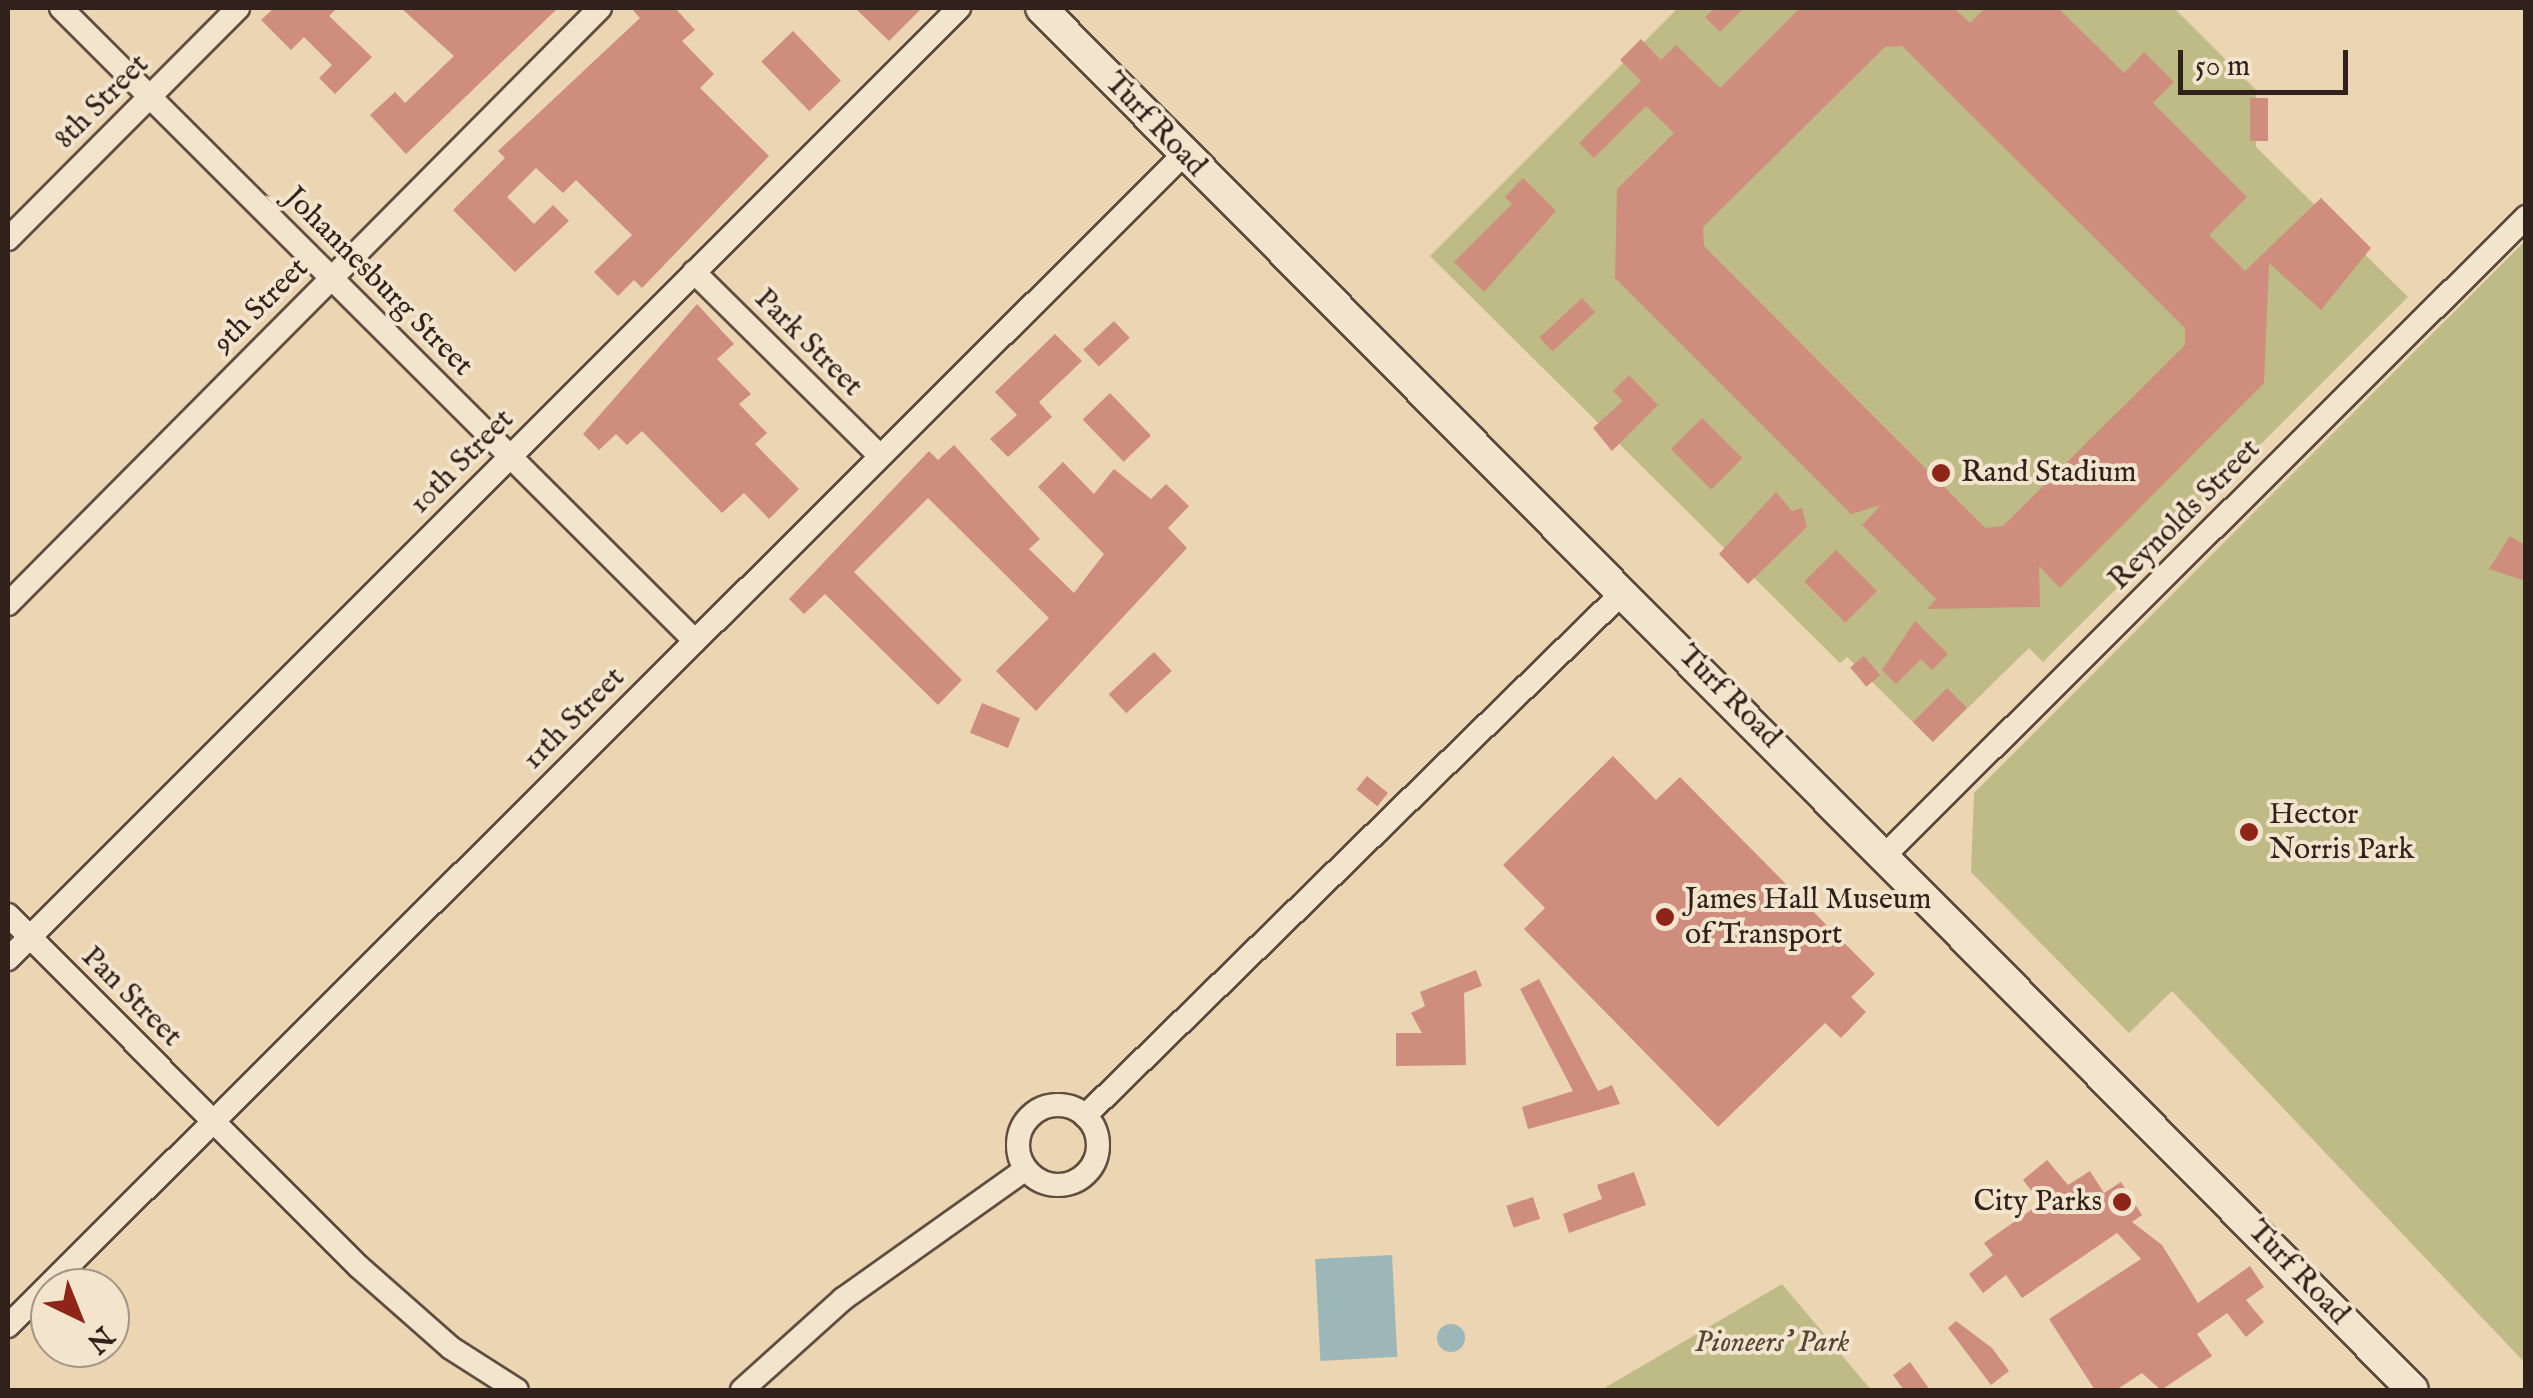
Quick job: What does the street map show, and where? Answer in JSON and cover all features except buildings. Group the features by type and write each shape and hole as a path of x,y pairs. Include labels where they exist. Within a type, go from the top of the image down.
{"main road":[{"name":"Turf Road","path":"1042,8 1183,154 1886,854 2412,1390"}],"street":[{"name":"Johannesburg Street","path":"61,8 695,641"},
{"name":"8th Street","path":"8,239 238,8"},
{"name":"9th Street","path":"8,604 600,8"},
{"name":"10th Street","path":"8,959 959,8"},
{"name":"11th Street","path":"8,1326 1183,154"},
{"name":"Reynolds Street","path":"1886,854 2526,218"},
{"name":"Park Street","path":"694,272 880,456"},
{"path":"1085,1116 1623,592"},
{"name":"Pan Street","path":"8,914 386,1291 517,1390"},
{"path":"1063,1106 1085,1116 1098,1144 1086,1174 1054,1185 1026,1169 1018,1148 1031,1117 1063,1106"},
{"path":"742,1390 843,1300 1026,1169"}],"green space":[{"name":"Rand Stadium","path":"1678,8 2174,8 2256,90 2256,147 2408,297 2043,662 2029,648 1933,742 1847,657 1840,663 1430,256"},
{"name":"Hector Norris Park","path":"2525,241 2525,1363 2172,991 2129,1033 1971,872 1974,793"},
{"name":"Pioneers' Park","path":"1782,1284 1871,1390 1601,1390"}],"water":[{"path":"1392,1255 1397,1357 1320,1361 1315,1259"},
{"path":"1451,1324 1461,1328 1465,1338 1461,1348 1451,1352 1441,1348 1437,1338 1441,1328"}],"place":[{"name":"Rand Stadium","path":"1941,473"},
{"name":"Hector Norris Park","path":"2249,832"},
{"name":"James Hall Museum of Transport","path":"1665,917"},
{"name":"City Parks","path":"2122,1202"}]}
